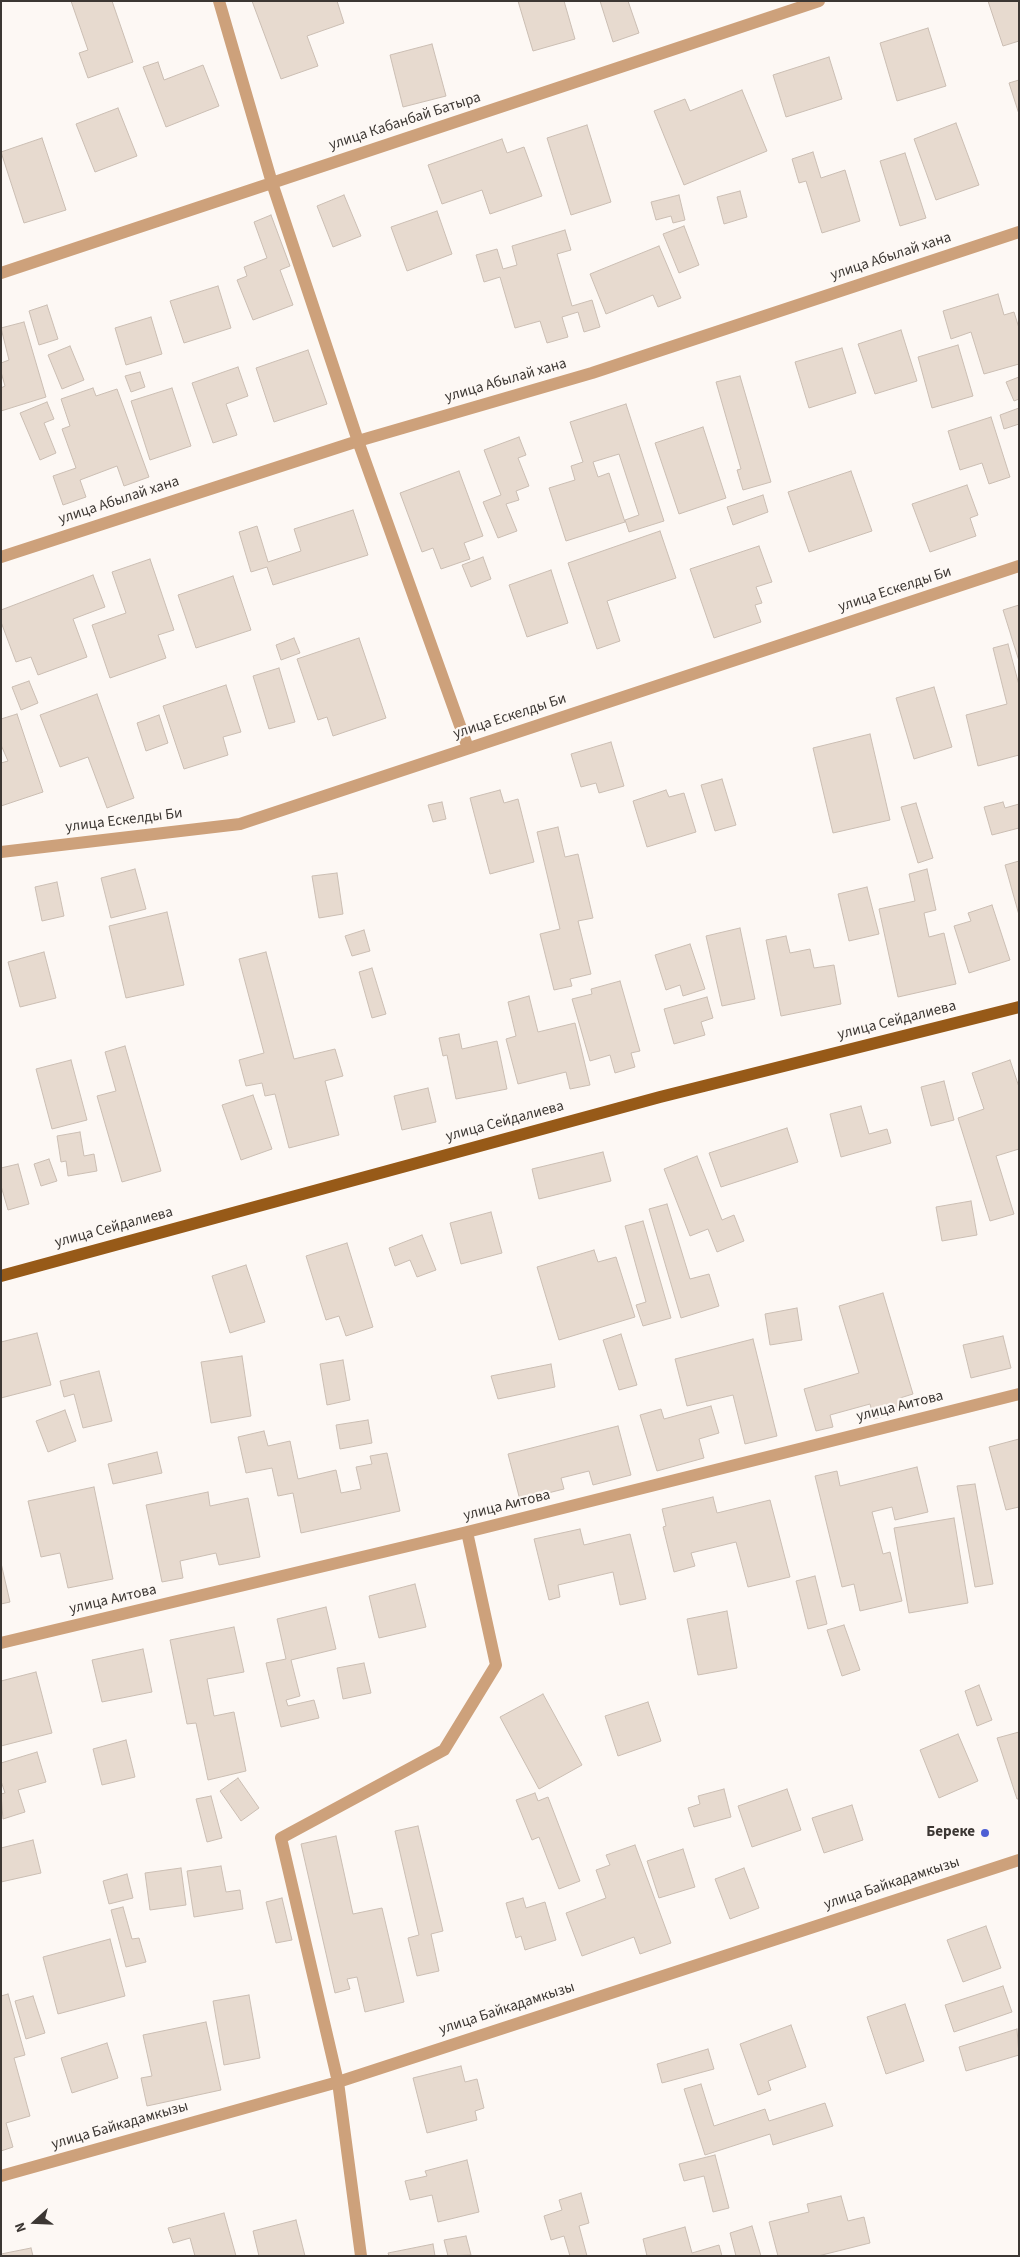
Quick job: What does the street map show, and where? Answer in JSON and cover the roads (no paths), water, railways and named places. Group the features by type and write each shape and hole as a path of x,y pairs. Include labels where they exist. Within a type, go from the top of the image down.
{"main road":[{"name":"улица Сейдалиева","path":"1,1276 651,1100 1019,1007"}],"street":[{"path":"219,1 272,183 358,441 468,748"},
{"name":"улица Кабанбай Батыра","path":"1,273 819,1"},
{"name":"улица Абылай хана","path":"1,557 358,441 592,373 1019,232"},
{"name":"улица Ескелды Би","path":"1,852 240,824 1019,566"},
{"name":"улица Аитова","path":"1,1644 467,1532 1019,1394"},
{"path":"361,2256 338,2082 281,1838 444,1750 492,1672 496,1665 467,1532"},
{"name":"улица Байкадамкызы","path":"1,2176 338,2082 1019,1860"}],"place":[{"name":"Береке","path":"985,1833"}]}
